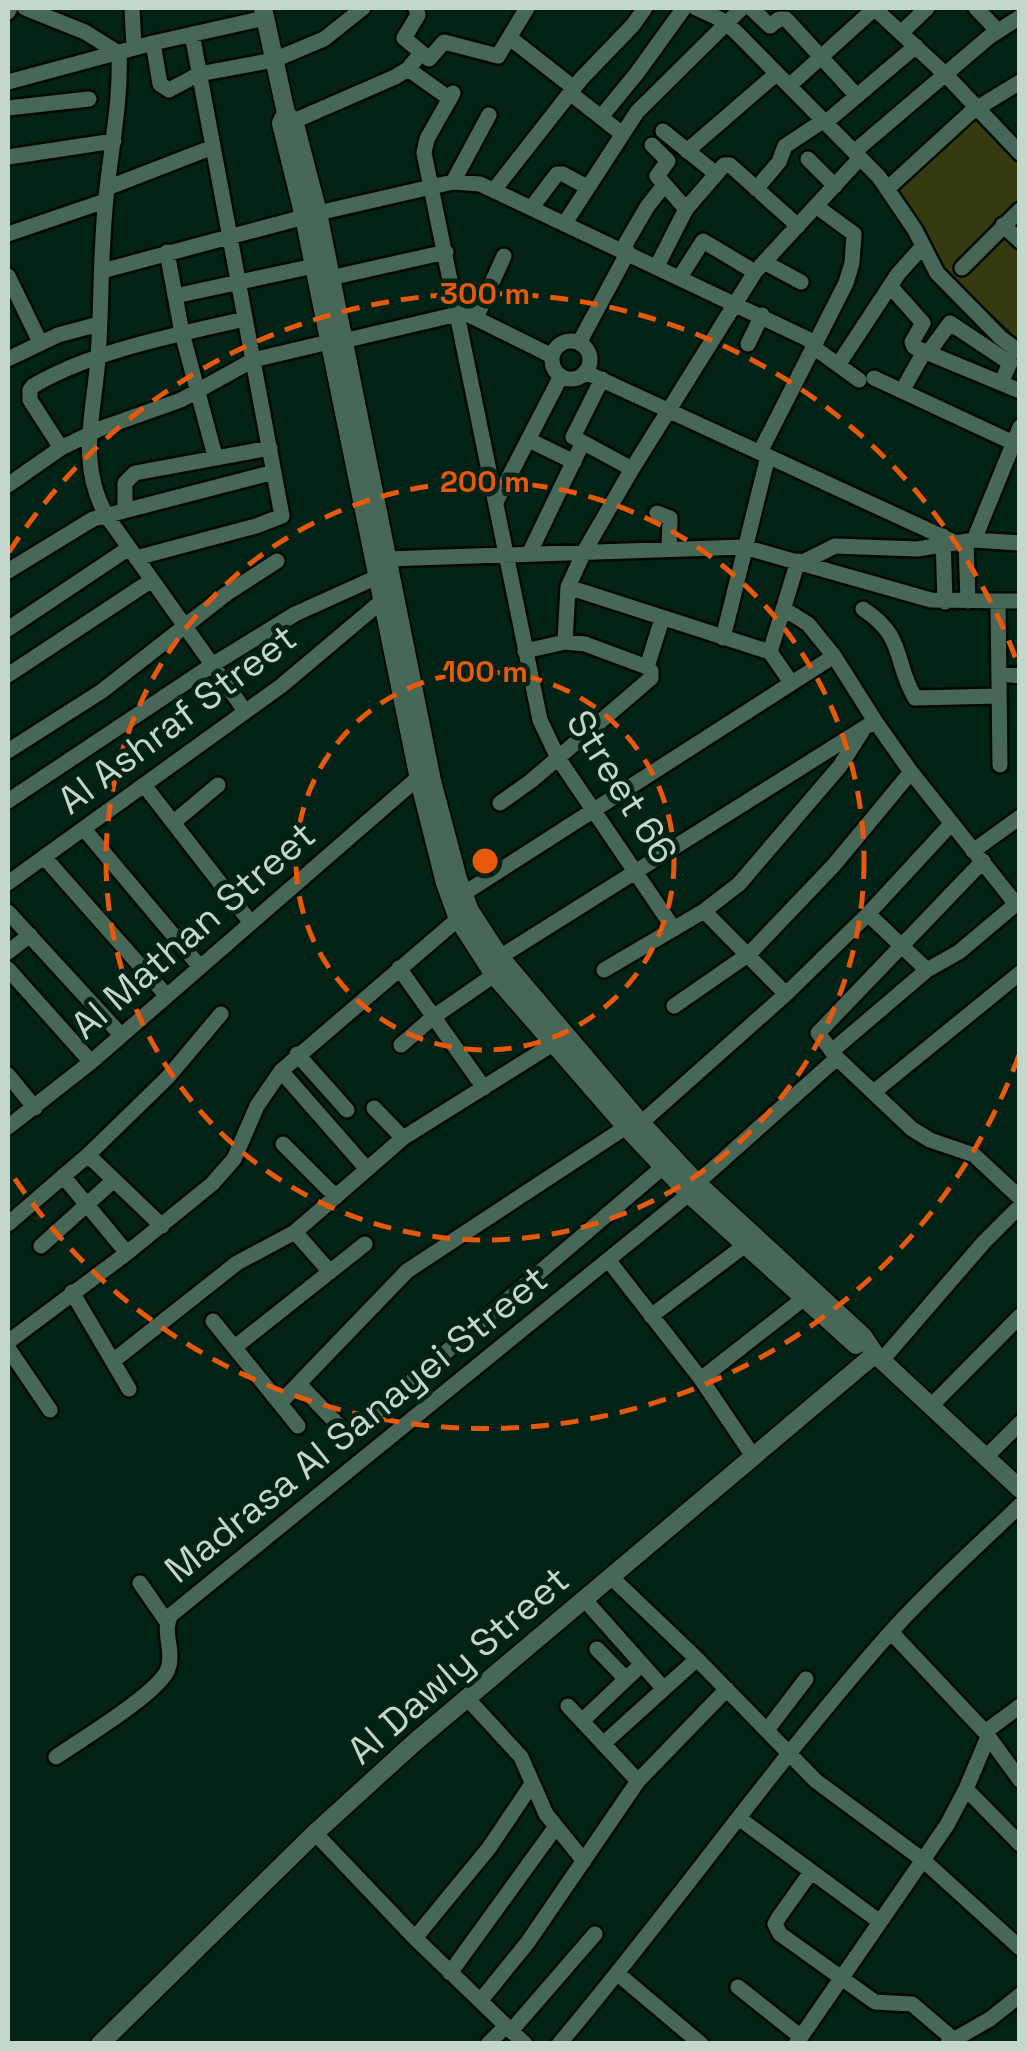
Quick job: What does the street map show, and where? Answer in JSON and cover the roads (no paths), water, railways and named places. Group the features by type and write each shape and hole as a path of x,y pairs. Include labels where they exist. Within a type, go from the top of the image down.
{"street":[{"path":"25,8 124,51"},
{"path":"154,43 162,87 169,90 199,74 274,60 324,39 363,8"},
{"path":"416,8 418,16 404,38 432,58 444,42 498,56 527,8"},
{"path":"494,190 572,91 646,8"},
{"path":"600,117 638,73 684,8"},
{"path":"696,8 725,22 857,155 887,189 937,273 1020,352"},
{"path":"565,223 647,99 742,8"},
{"path":"750,8 770,26 786,19 857,96"},
{"path":"789,86 875,8 1020,153"},
{"path":"900,33 927,8"},
{"path":"982,9 997,30"},
{"path":"129,10 106,195 89,474 106,515 245,712"},
{"path":"8,82 264,13 310,215 330,278 336,342 376,576 445,882 458,918 633,1125 663,1167 862,1336 876,1355 1020,1489"},
{"path":"566,642 568,588 584,552 759,267 835,186 857,155 945,74 1020,16"},
{"path":"8,629 132,553 282,516 192,34"},
{"path":"510,38 621,133"},
{"path":"756,189 777,165 785,146 824,122 916,46"},
{"path":"290,117 408,68 421,53"},
{"name":"Street 66","path":"408,68 452,96 424,146 544,733 674,928"},
{"path":"687,151 776,74"},
{"path":"887,189 977,108 1020,82"},
{"path":"8,108 90,99"},
{"path":"453,182 489,115"},
{"path":"1005,138 1020,126"},
{"path":"663,131 715,173"},
{"path":"8,158 114,141"},
{"path":"652,145 667,159 657,173 686,209"},
{"path":"8,234 213,147"},
{"path":"808,159 835,186"},
{"path":"657,266 686,209 724,164 730,165 798,226"},
{"path":"532,208 557,174 587,186"},
{"path":"102,272 310,215 468,181 736,303 813,344 838,365 1016,445"},
{"path":"579,343 646,207 664,185"},
{"path":"723,638 764,454 813,344 846,282 854,245 851,231 816,206"},
{"path":"962,268 1020,210"},
{"path":"310,215 314,266 387,559 424,781 463,894 497,966 554,1044 744,1246 858,1347 876,1355"},
{"path":"1003,225 1020,241"},
{"path":"680,277 703,241 801,282"},
{"path":"838,365 891,275 923,246"},
{"path":"167,252 196,394 215,456"},
{"path":"330,278 446,252"},
{"path":"476,318 504,256"},
{"path":"175,296 314,266"},
{"path":"891,275 923,323 912,345 1020,391"},
{"path":"8,276 40,342"},
{"path":"8,485 61,448 196,394 253,360 458,312 552,356"},
{"path":"748,344 762,316"},
{"path":"61,448 30,400 30,390 64,370 182,334 246,320"},
{"path":"902,391 950,323 1010,363 1001,383"},
{"path":"8,359 40,342 99,324"},
{"path":"579,343 562,343 552,356 554,368 561,376 571,378 585,372 956,541"},
{"path":"579,343 588,354 585,372"},
{"path":"496,502 561,376"},
{"path":"602,380 573,433 575,440 632,469"},
{"path":"945,602 956,541 1016,445 1020,427"},
{"path":"529,440 574,462"},
{"path":"530,554 582,444"},
{"path":"125,510 126,483 135,473 270,448"},
{"path":"8,571 81,524 274,472"},
{"path":"657,512 670,518 669,549"},
{"path":"956,541 968,601"},
{"path":"770,652 800,561 834,546 917,549 956,541 1020,544"},
{"path":"387,559 744,547 917,597 945,602 1020,601"},
{"path":"8,751 102,691 184,626 277,561"},
{"path":"9,797 295,614 376,576"},
{"path":"8,675 152,580"},
{"path":"568,588 770,652 790,681"},
{"name":"Al Ashraf Street","path":"8,883 245,712 382,601"},
{"path":"998,601 1000,766"},
{"path":"784,609 808,624 834,656 870,724 1015,898"},
{"path":"862,609 886,627 894,639 914,698 999,696"},
{"path":"647,667 662,619"},
{"path":"500,804 650,678 652,671 584,644 566,642 525,651"},
{"path":"463,894 834,656"},
{"path":"999,674 1020,676"},
{"path":"401,1045 497,966 635,871 870,724"},
{"path":"604,970 704,911 739,884 840,766 870,724"},
{"path":"1000,729 1020,729"},
{"path":"674,1006 749,954 834,865 912,772"},
{"name":"Al Mathan Street","path":"8,1127 91,1062 424,781"},
{"path":"174,822 218,784"},
{"path":"144,785 251,924"},
{"path":"1020,817 978,856 818,1033 834,1054 920,1135 974,1155 1020,1198"},
{"path":"280,1403 406,1271 633,1125 786,994 868,914 952,823"},
{"path":"84,829 200,967"},
{"path":"44,858 166,995"},
{"name":"Madrasa Al Sanayei Street","path":"56,1757 159,1684 170,1665 167,1622 609,1261 693,1189 927,970 959,952 1015,898"},
{"path":"704,911 786,994"},
{"path":"8,912 121,1036"},
{"path":"868,914 927,970"},
{"path":"50,1410 8,1345 224,1173 280,1071 458,918"},
{"path":"8,952 30,935"},
{"path":"398,968 484,1088"},
{"path":"8,969 91,1062"},
{"path":"876,1091 1020,973"},
{"path":"8,1224 88,1155 168,1077 221,1014"},
{"path":"113,1361 237,1263 294,1232 403,1138 554,1044"},
{"path":"298,1054 347,1110"},
{"path":"280,1071 366,1168"},
{"path":"8,1075 35,1108"},
{"path":"374,1108 403,1138"},
{"path":"284,1144 336,1196"},
{"path":"88,1155 162,1226"},
{"path":"299,1384 350,1432 663,1167"},
{"path":"63,1176 127,1253"},
{"path":"41,1246 114,1180"},
{"path":"876,1355 1015,1217"},
{"path":"294,1232 330,1272"},
{"path":"235,1348 364,1244"},
{"path":"651,1316 744,1246"},
{"path":"609,1261 700,1379 753,1456"},
{"path":"72,1292 129,1388"},
{"path":"700,1379 802,1299"},
{"path":"931,1406 1020,1316"},
{"path":"213,1321 298,1426"},
{"name":"Al Dawly Street","path":"100,2044 316,1833 466,1697 876,1355"},
{"path":"986,1456 1020,1423"},
{"path":"360,1425 379,1446"},
{"path":"559,2044 891,1632 1020,1505"},
{"path":"610,1577 697,1659 816,1782 923,1860 1016,1938"},
{"path":"140,1583 167,1622"},
{"path":"584,1600 664,1689"},
{"path":"891,1632 986,1735 1020,1780"},
{"path":"597,1649 626,1679"},
{"path":"604,1744 697,1659"},
{"path":"582,1722 642,1664"},
{"path":"768,1730 806,1679"},
{"path":"481,2000 528,1942 638,1781 727,1689"},
{"path":"466,1697 520,1757 555,1828 584,1861"},
{"path":"568,1706 638,1781"},
{"path":"738,1987 798,2040 923,1860 966,1789 986,1735 1020,1706"},
{"path":"414,1938 489,1848 532,1784"},
{"path":"966,1789 1016,1835"},
{"path":"740,1819 880,1922"},
{"path":"450,1973 555,1828"},
{"path":"316,1833 414,1938 524,2044"},
{"path":"811,1872 779,1916 776,1928 840,1980 875,2002 912,2004 953,2042 1020,1995"},
{"path":"488,2044 509,2028 595,1934"},
{"path":"618,1974 701,2044"}]}
